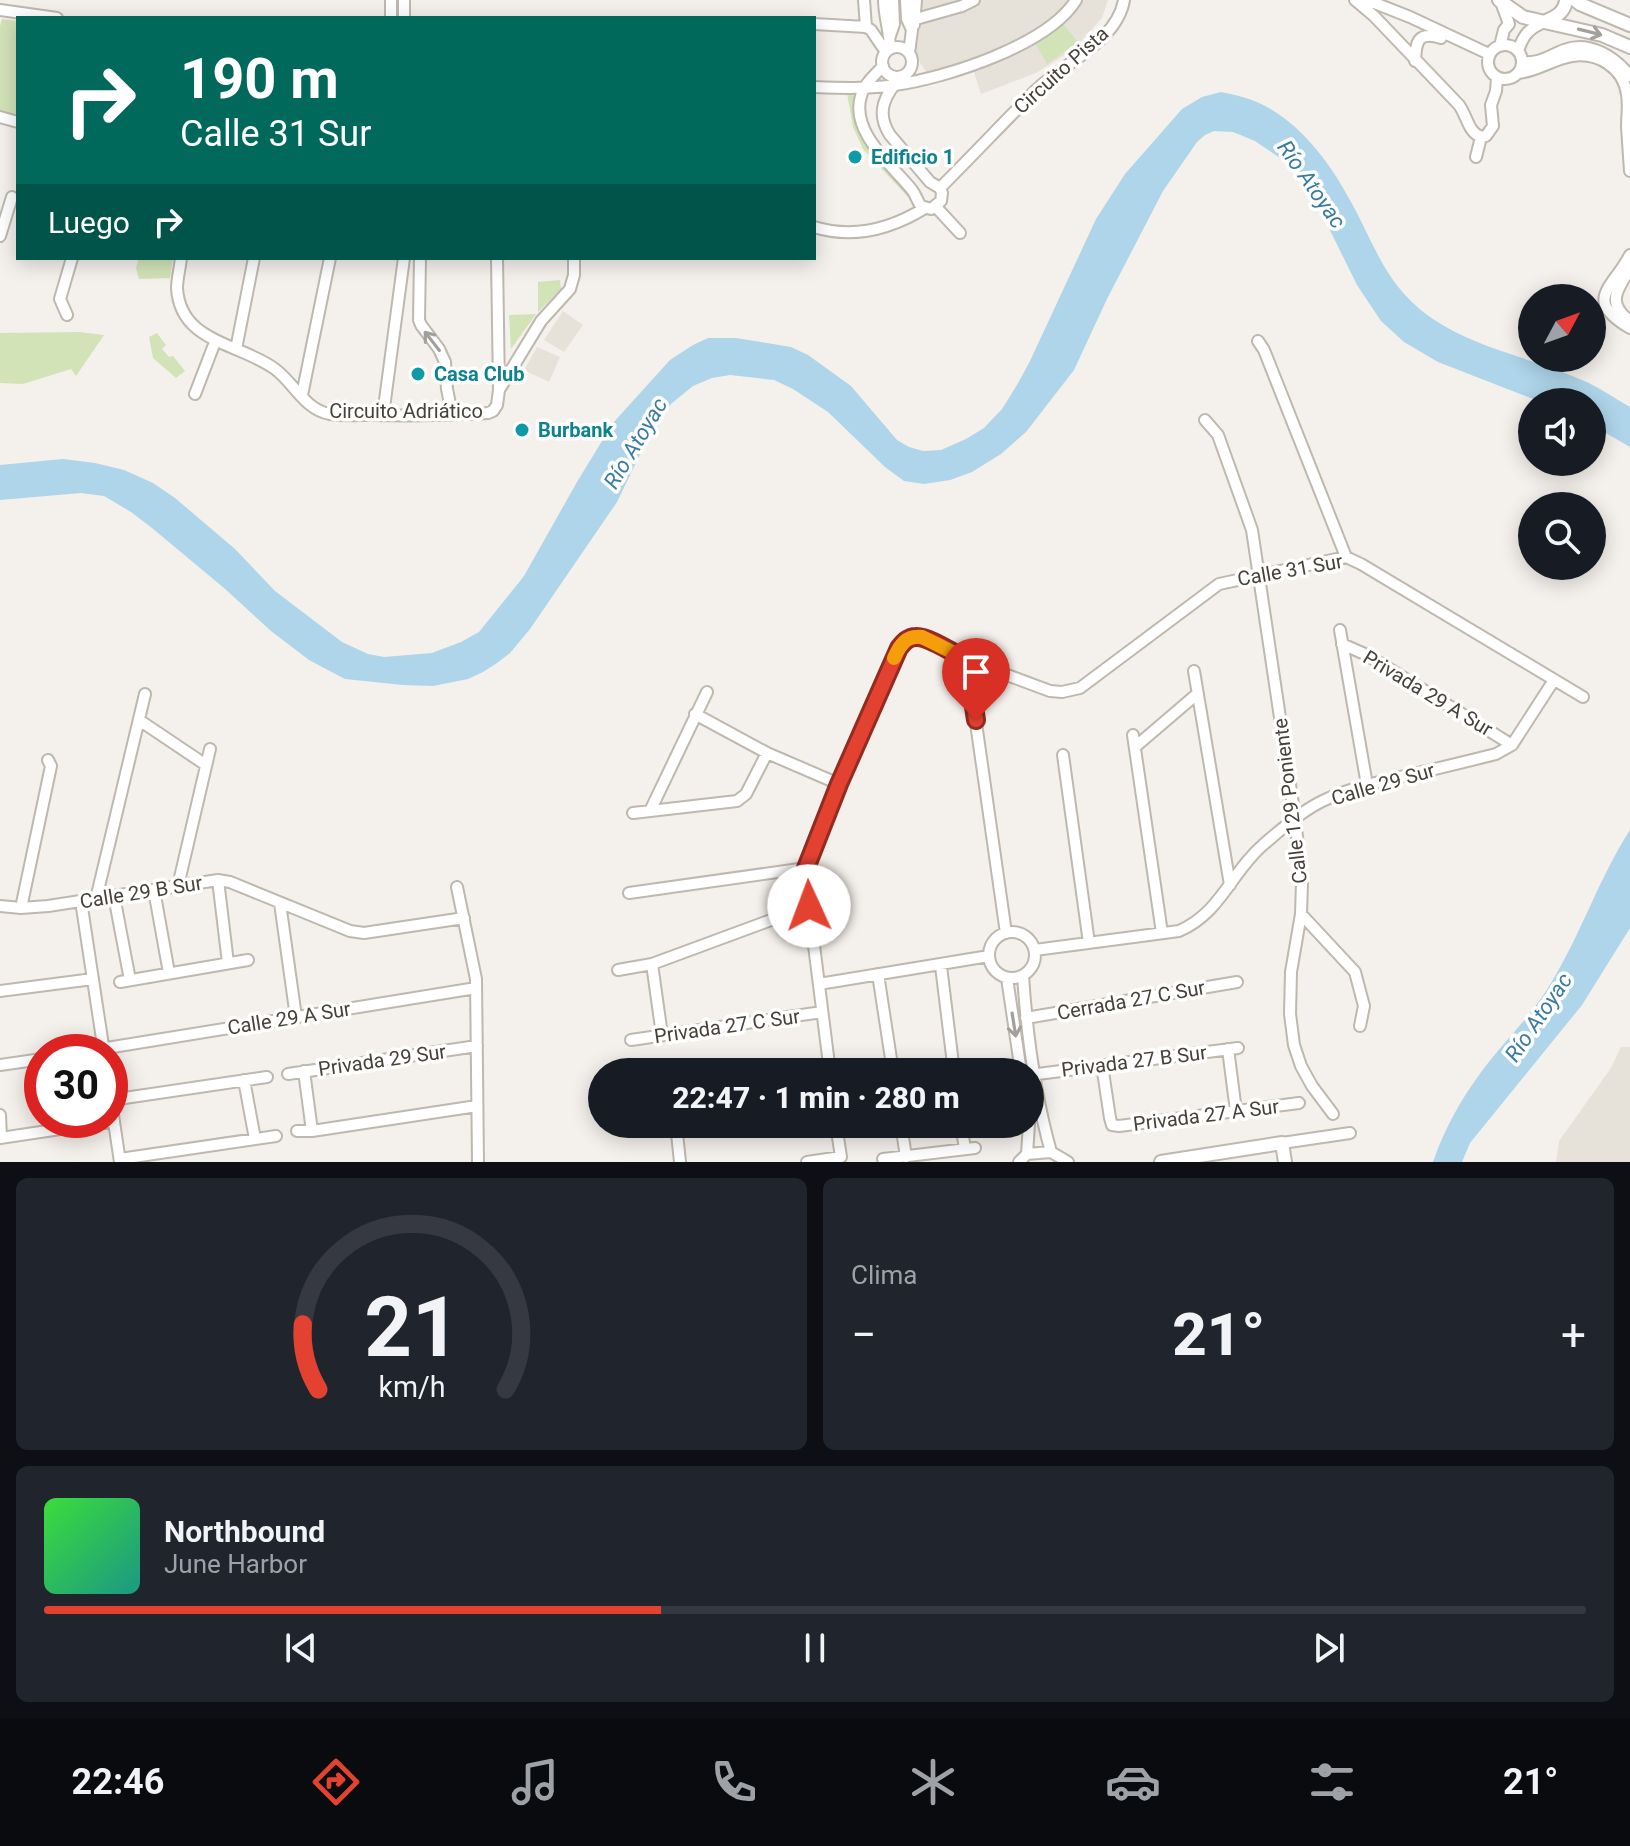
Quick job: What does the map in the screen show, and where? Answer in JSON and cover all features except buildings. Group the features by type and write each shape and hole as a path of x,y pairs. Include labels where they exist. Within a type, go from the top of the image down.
{"street":[{"path":"884,0 885,24 890,36"},
{"path":"888,51 894,24 893,0"},
{"path":"906,0 907,19 912,30"},
{"path":"816,227 851,232 891,226 930,208 942,198 940,188 930,182 885,127 881,115 893,86 909,71 916,0"},
{"path":"916,19 974,0"},
{"name":"Circuito Pista","path":"816,87 893,86 931,79 982,62 1012,49 1061,18 1076,0"},
{"path":"1115,20 1117,0"},
{"name":"Circuito Pista","path":"940,188 1038,88 1101,39 1115,20 1124,0"},
{"path":"1355,0 1459,105 1472,132 1481,137 1486,136 1493,126 1491,105 1497,78"},
{"path":"1367,0 1489,54"},
{"path":"1519,62 1508,45 1492,50 1487,65 1497,78 1509,79 1519,62 1526,33 1558,15 1566,0"},
{"path":"1575,0 1630,25"},
{"path":"1500,1 1523,17 1602,35 1630,47"},
{"path":"1500,1 1509,24 1500,46"},
{"path":"864,5 866,27"},
{"path":"0,10 43,16"},
{"path":"816,24 866,27 888,51"},
{"path":"1415,61 1417,41 1426,35 1471,46"},
{"path":"902,76 893,76 883,66 883,56 900,47 931,79"},
{"path":"1519,62 1533,63 1582,47 1611,57 1630,76"},
{"path":"1566,53 1597,57 1623,80 1628,96 1630,171"},
{"path":"883,66 864,88 859,99 859,112 866,134 915,194 917,202 930,208 960,233"},
{"path":"1476,157 1481,137"},
{"path":"0,194 15,198 0,236"},
{"path":"1630,255 1609,286 1610,298 1630,321"},
{"path":"67,315 60,299 71,260"},
{"name":"Circuito Adriático","path":"181,260 177,287 181,306 196,329 215,342 272,367 317,410 328,414 383,415 493,411 499,390 541,321 570,289 574,260"},
{"path":"236,349 254,260"},
{"path":"302,395 330,260"},
{"path":"383,415 404,260"},
{"path":"420,260 419,320 443,355 452,414"},
{"path":"497,260 499,390"},
{"path":"1630,269 1605,306 1608,313 1630,328"},
{"path":"1258,341 1346,557"},
{"path":"195,394 215,342"},
{"name":"Calle 129 Poniente","path":"1205,420 1218,435 1252,530 1302,883 1301,914 1291,972 1290,1014 1294,1045 1312,1086 1333,1114"},
{"name":"Calle 31 Sur","path":"839,784 899,648 909,638 922,637 967,660 1050,691 1073,691 1211,589 1225,582 1346,557 1583,697"},
{"path":"1340,630 1367,785"},
{"name":"Privada 29 A Sur","path":"1342,644 1367,655 1512,745"},
{"path":"967,660 1006,933"},
{"path":"1194,671 1230,885"},
{"path":"1512,745 1554,680"},
{"path":"651,809 707,692"},
{"path":"96,899 145,694"},
{"path":"1162,933 1134,741 1197,694"},
{"path":"695,714 767,753 839,784 806,868 828,1058"},
{"path":"139,720 206,765"},
{"name":"Calle 29 Sur","path":"1035,950 1179,931 1202,919 1240,868 1260,847 1295,818 1328,798 1367,785 1496,754 1512,745"},
{"path":"178,886 210,749"},
{"path":"633,813 737,801 746,794 767,753"},
{"path":"1063,755 1089,943"},
{"path":"21,908 51,766 48,760"},
{"path":"629,893 806,868"},
{"path":"218,880 228,963"},
{"name":"Calle 29 B Sur","path":"0,906 21,908 81,901 218,880 230,882 350,931 364,933 464,918"},
{"path":"457,887 476,979 478,1162"},
{"path":"154,890 169,973"},
{"path":"114,896 125,981 248,960"},
{"path":"81,901 102,1034"},
{"path":"280,903 296,1017"},
{"path":"618,970 652,964 809,906"},
{"path":"1301,914 1355,972 1364,1006 1360,1026"},
{"path":"1006,933 1024,935 1035,950 1033,966 1023,976 1007,978 994,970 989,956 995,939 1006,933"},
{"path":"819,984 989,956"},
{"path":"652,964 662,1035"},
{"path":"941,966 952,1058"},
{"path":"878,974 891,1058"},
{"path":"1023,976 1030,1058"},
{"path":"1007,978 1019,1058"},
{"path":"0,991 93,979"},
{"name":"Cerrada 27 C Sur","path":"1026,1018 1237,982"},
{"name":"Calle 29 A Sur","path":"128,1046 476,988"},
{"name":"Privada 27 C Sur","path":"631,1040 822,1012"},
{"name":"Privada 29 Sur","path":"288,1074 477,1046"},
{"name":"Privada 27 B Sur","path":"1044,1072 1233,1049 1236,1111"},
{"path":"0,1065 24,1062"},
{"name":"Privada 27 A Sur","path":"1102,1065 1112,1125 1299,1103"},
{"path":"304,1071 312,1131"},
{"path":"128,1097 267,1077"},
{"path":"244,1080 255,1139"},
{"path":"297,1131 477,1106"},
{"path":"0,1115 0,1138 24,1134"},
{"path":"1044,1129 1051,1152 1068,1162"},
{"path":"1161,1162 1350,1133"},
{"path":"117,1138 120,1160 276,1136"},
{"path":"677,1138 680,1162"},
{"path":"807,1162 841,1157 838,1138"},
{"path":"903,1138 906,1157"},
{"path":"883,1159 970,1149 966,1138"},
{"path":"1027,1138 1023,1158 1051,1152"},
{"path":"1282,1143 1285,1162"}],"shaded area":[{"path":"914,0 1108,0 1102,18 1074,49 1036,73 981,94 971,63 927,73 915,55"},
{"path":"563,311 583,325 564,352 544,340"},
{"path":"537,347 560,357 549,382 524,370"},
{"path":"1621,1047 1630,1047 1630,1162 1556,1162 1559,1141 1611,1068"}],"green space":[{"path":"2,19 16,21 16,114 0,110"},
{"path":"1063,24 1078,42 1047,64 1035,43"},
{"path":"847,93 855,96 862,128 912,193 908,197 863,149 853,127"},
{"path":"138,260 173,260 170,278 139,279 136,268"},
{"path":"560,280 561,289 538,312 538,282"},
{"path":"536,314 511,349 509,315"},
{"path":"79,332 104,335 76,376 71,369 23,384 0,383 0,333"},
{"path":"157,333 166,345 162,349 169,357 173,356 185,371 176,378 153,358 149,337"}],"water":[{"name":"Río Atoyac","path":"1221,92 1256,102 1280,115 1305,136 1343,188 1390,275 1407,297 1425,313 1467,338 1518,357 1518,372 1562,372 1597,388 1518,388 1518,393 1438,362 1404,342 1381,321 1357,285 1318,206 1297,172 1255,141 1233,132 1214,131 1197,142 1163,191 1074,370 1026,432 1001,454 972,472 950,480 924,484 904,481 885,467 828,412 774,380 730,375 693,386 672,403 653,428 617,502 530,629 510,653 468,679 433,686 345,679 309,660 152,528 104,496 81,493 0,500 0,465 63,459 124,470 153,483 175,498 235,549 275,591 342,642 368,654 384,657 432,653 479,632 524,576 613,423 670,360 708,338 736,338 791,347 808,355 851,386 897,440 909,447 923,451 941,450 984,428 1002,409 1017,385 1096,219 1125,174 1182,109 1202,97"},
{"path":"1606,393 1630,407 1630,447 1606,433"},
{"name":"Río Atoyac","path":"1630,830 1630,928 1582,1005 1470,1143 1462,1162 1433,1162 1447,1128 1472,1085 1551,983"}],"slow traffic":[{"path":"894,658 903,642 916,637 962,657"}],"place":[{"name":"Edificio 1","path":"855,157"},
{"name":"Casa Club","path":"418,374"},
{"name":"Burbank","path":"522,430"}],"route":[{"path":"809,906 806,868 839,784 903,642 922,637 967,660 976,720"}]}
